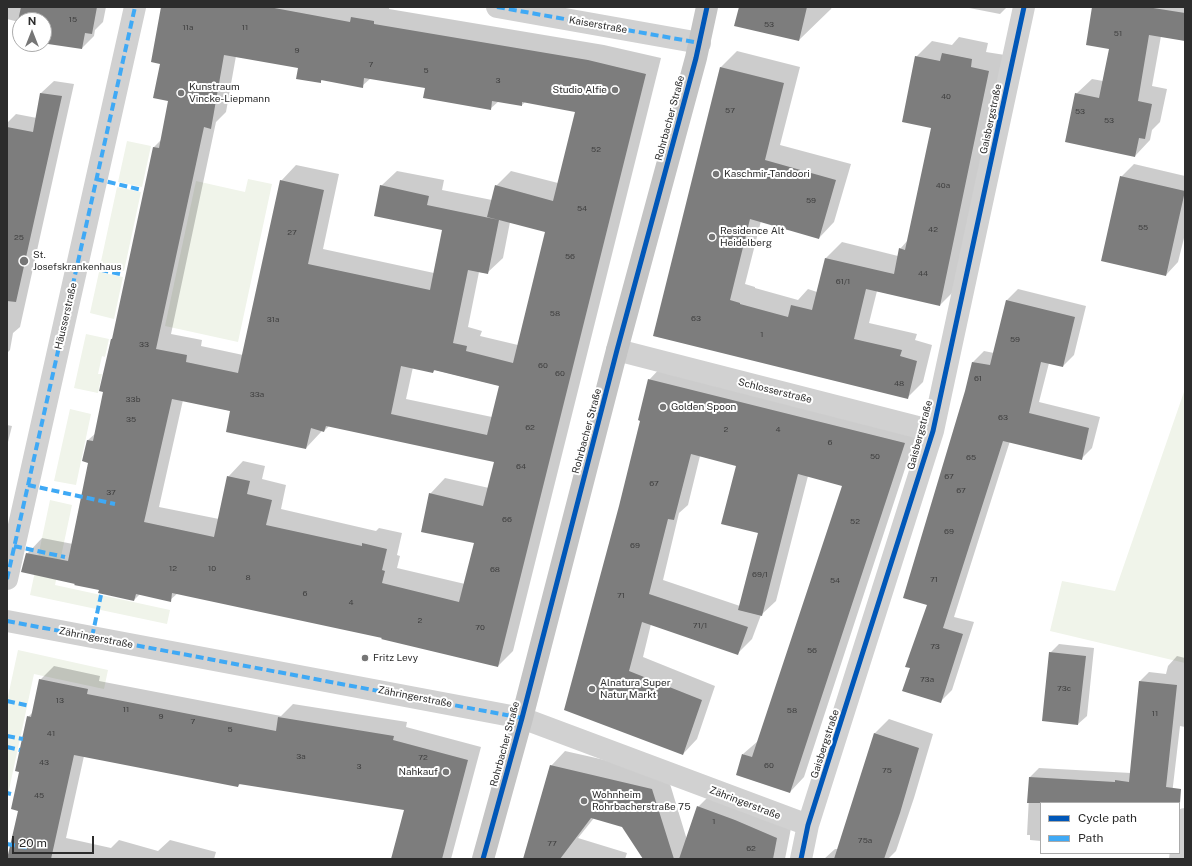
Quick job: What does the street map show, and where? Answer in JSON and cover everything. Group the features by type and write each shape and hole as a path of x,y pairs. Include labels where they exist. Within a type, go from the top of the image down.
{"main road":[{"name":"Rohrbacher Straße","path":"483,859 522,718 617,350 700,43 707,7"}],"street":[{"name":"Häusserstraße","path":"7,579 135,7"},
{"name":"Kaiserstraße","path":"497,7 700,43"},
{"name":"Gaisbergstraße","path":"801,859 808,825 933,431 1024,7"},
{"name":"Schlosserstraße","path":"617,350 933,431"},
{"name":"Zähringerstraße","path":"7,621 522,718 808,825"},
{"path":"1180,859 1185,819"}],"shaded area":[{"path":"127,141 151,146 142,187 118,182"},
{"path":"248,179 272,184 238,342 165,326 196,181 245,192"},
{"path":"117,187 141,192 124,271 100,266"},
{"path":"99,272 123,277 114,319 90,313"},
{"path":"86,334 109,339 105,357 102,356 98,374 102,374 98,393 74,388"},
{"path":"1185,389 1185,663 1050,631 1062,581 1115,591"},
{"path":"70,409 91,414 76,485 54,481"},
{"path":"50,500 72,505 55,585 170,610 167,624 30,595"},
{"path":"18,650 108,670 104,689 34,674 7,799 7,701"}],"building":[{"path":"21,7 97,7 92,34 85,33 82,49 52,45 52,12 20,12"},
{"path":"161,7 269,7 350,22 351,17 374,21 374,24 588,60 646,74 498,667 381,639 382,638 172,593 171,602 136,594 134,601 98,593 99,590 21,572 26,553 68,561 88,463 82,461 87,440 93,441 103,392 99,391 112,339 153,147 159,148 168,101 153,98 160,64 151,62","holes":["224,55 298,68 296,79 321,83 321,80 363,88 364,78 425,88 423,98 491,110 492,101 522,106 522,102 575,112 553,201 495,185 487,217 499,220 427,205 429,196 380,185 374,216 442,230 430,290 308,264 324,190 280,180 238,373 186,362 187,355 156,349 204,127 211,129","499,220 545,232 513,363 466,351 467,346 453,343 468,270 488,274","401,366 433,373 434,370 499,386 487,435 391,414","172,399 230,411 226,432 306,449 311,428 324,432 326,426 494,462 483,506 429,493 421,532 474,543 459,602 382,583 385,571 382,570 387,549 362,543 362,546 266,525 272,500 247,494 250,481 227,476 214,537 144,522"]},
{"path":"739,7 807,7 799,41 734,26"},
{"path":"1092,7 1147,7 1185,13 1185,41 1149,35 1138,101 1152,104 1145,139 1139,138 1135,157 1065,142 1075,93 1099,98 1109,49 1086,45"},
{"path":"942,53 972,59 971,67 989,71 940,306 866,289 854,339 902,350 900,356 917,361 908,399 653,336 720,67 784,83 765,160 836,180 819,239 750,219 730,300 788,317 791,305 812,310 825,258 894,274 899,248 905,250 931,128 902,122 915,56 940,61"},
{"path":"40,93 62,96 16,302 7,301 7,127 33,132"},
{"path":"1120,176 1185,191 1166,276 1101,261"},
{"path":"1006,300 1075,317 1063,367 1041,362 1029,413 1089,428 1082,460 1003,441 943,628 963,634 941,703 902,691 910,668 905,667 927,605 903,598 965,391 972,362 990,365"},
{"path":"648,379 905,443 790,793 736,775 742,754 752,757 842,486 798,474 762,616 738,610 758,533 721,524 736,466 691,454 674,520 668,519 649,594 748,627 738,655 642,622 629,671 702,700 683,755 564,710 619,506 640,421 638,420"},
{"path":"1049,652 1086,656 1078,725 1042,721"},
{"path":"39,679 88,689 87,694 276,731 278,717 394,736 393,740 468,760 442,859 391,859 404,810 239,784 238,787 74,755 51,859 7,859 18,811 11,809 19,772 15,771 27,716 31,717"},
{"path":"1139,681 1177,685 1166,787 1181,789 1180,803 1027,803 1029,777 1115,782 1115,780 1129,782"},
{"path":"874,733 919,748 900,813 884,859 834,859"},
{"path":"550,765 652,789 674,859 643,859 622,827 591,818 560,859 523,859"},
{"path":"697,806 777,838 773,859 679,859"}],"marked path":[{"path":"7,579 135,7"},
{"path":"497,7 700,43"},
{"path":"96,179 142,190"},
{"path":"77,265 120,274"},
{"path":"28,485 115,504"},
{"path":"14,546 65,557"},
{"path":"92,637 101,595"},
{"path":"7,621 522,718"},
{"path":"7,701 30,706"},
{"path":"7,736 23,739"},
{"path":"7,747 20,750"},
{"path":"7,793 11,794"},
{"path":"7,844 29,848"}],"cycle path":[{"path":"483,859 522,718 617,350 696,58 707,7"},
{"path":"801,859 808,825 933,431 1024,7"}],"place":[{"name":"Studio Alfie","path":"615,90"},
{"name":"Kunstraum Vincke-Liepmann","path":"181,93"},
{"name":"Kaschmir-Tandoori","path":"716,174"},
{"name":"Residence Alt Heidelberg","path":"712,237"},
{"name":"St. Josefskrankenhaus","path":"24,261"},
{"name":"Golden Spoon","path":"663,407"},
{"name":"Fritz Levy","path":"365,658"},
{"name":"Alnatura Super Natur Markt","path":"592,689"},
{"name":"Nahkauf","path":"446,772"},
{"name":"Wohnheim Rohrbacherstraße 75","path":"584,801"}]}
